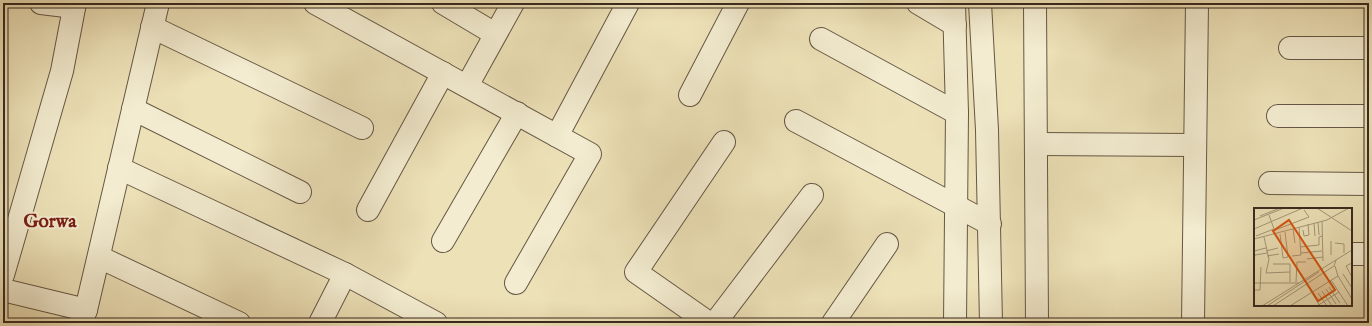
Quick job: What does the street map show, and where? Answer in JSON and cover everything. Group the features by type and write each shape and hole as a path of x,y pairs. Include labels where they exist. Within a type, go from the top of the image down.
{"street":[{"path":"3,275 62,71 74,5 41,3"},
{"path":"3,290 84,316 158,3"},
{"path":"315,3 590,154 516,283"},
{"path":"443,3 495,34"},
{"path":"467,86 513,3"},
{"path":"557,136 628,3"},
{"path":"690,95 738,3"},
{"path":"918,3 955,25"},
{"path":"954,3 957,113 955,323"},
{"path":"980,3 990,224 991,323"},
{"path":"1035,3 1037,323"},
{"path":"1193,323 1197,3"},
{"path":"152,27 362,128"},
{"path":"821,39 957,113"},
{"path":"1290,48 1369,48"},
{"path":"368,210 443,73"},
{"path":"133,109 300,192"},
{"path":"443,241 516,113"},
{"path":"1278,116 1369,116"},
{"path":"796,121 990,224"},
{"path":"709,323 636,272 724,142"},
{"path":"1036,144 1195,144"},
{"path":"119,168 345,274 436,323"},
{"path":"1270,183 1369,184"},
{"path":"716,323 812,194"},
{"path":"833,323 887,244"},
{"path":"1352,254 1369,254"},
{"path":"99,257 239,323"},
{"path":"320,323 345,274"}],"district":[{"name":"Gorwa","path":"50,220"}]}
